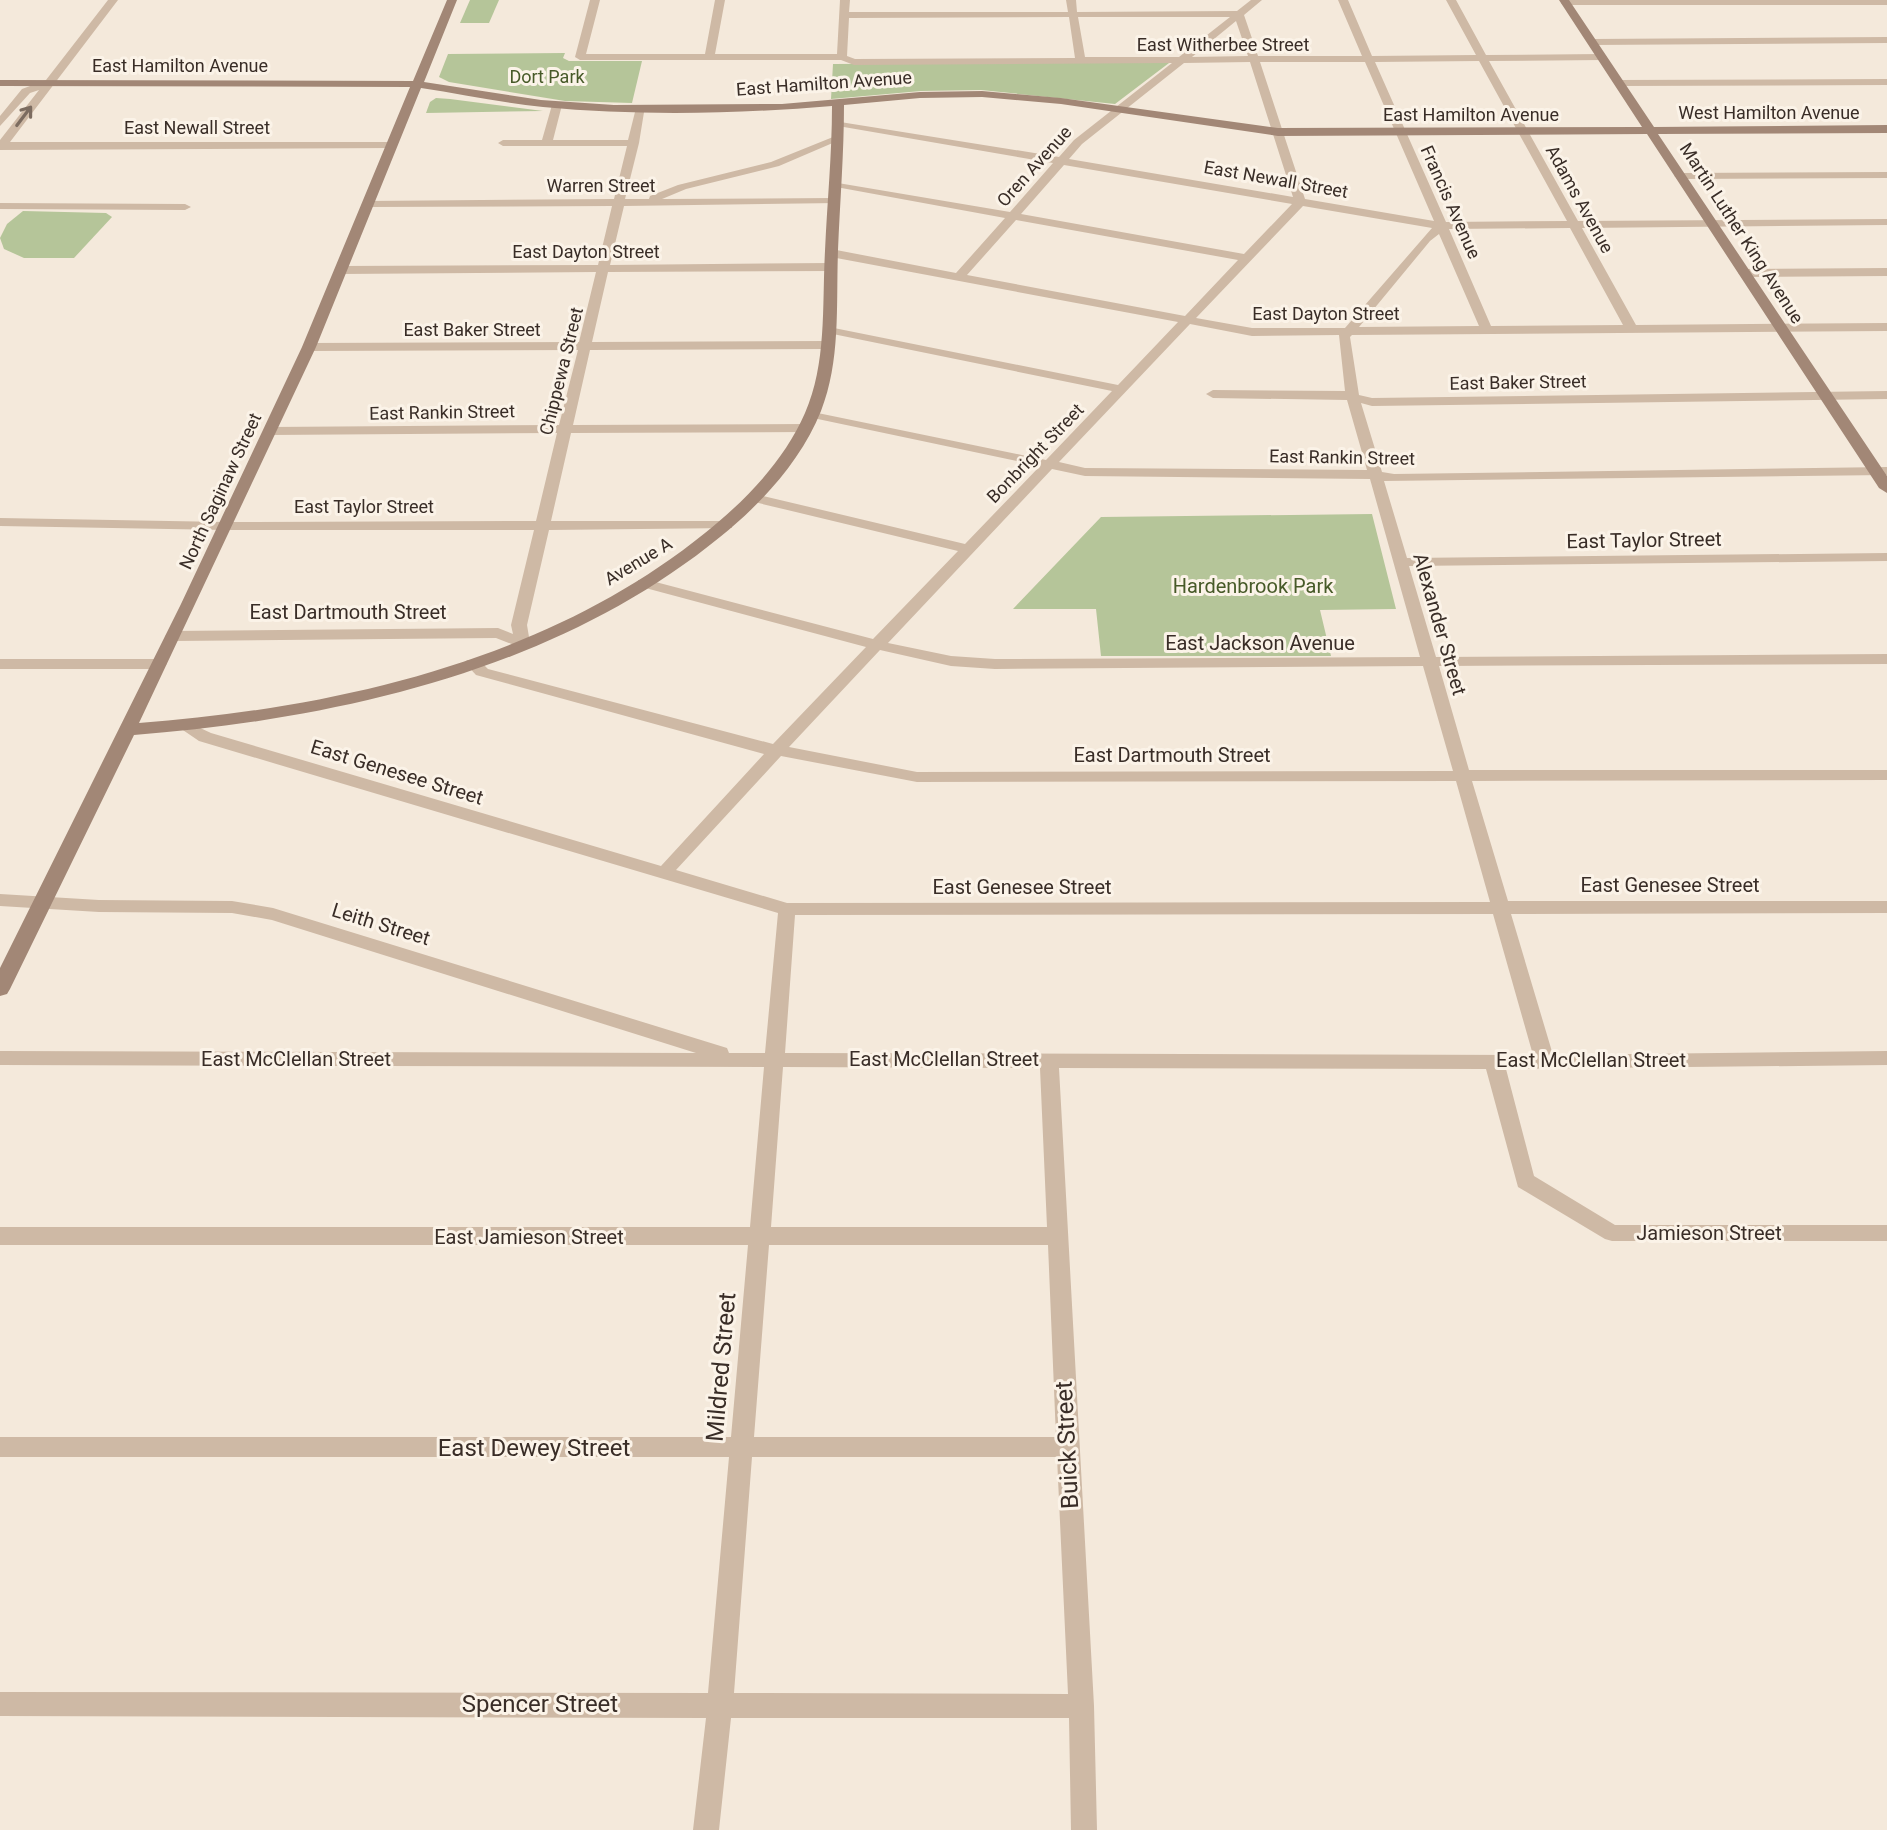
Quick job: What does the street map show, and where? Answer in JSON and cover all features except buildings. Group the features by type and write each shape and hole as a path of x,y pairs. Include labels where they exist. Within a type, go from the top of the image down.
{"street":[{"path":"1,146 113,0"},
{"name":"North Saginaw Street","path":"0,989 173,636 309,347 452,0"},
{"name":"East Witherbee Street","path":"595,0 578,53 580,57 1080,60 1602,57"},
{"path":"709,57 720,0"},
{"path":"843,58 845,0"},
{"path":"1071,0 1080,60"},
{"name":"Oren Avenue","path":"959,277 1078,142 1257,0"},
{"name":"Francis Avenue","path":"1343,0 1487,331"},
{"name":"Adams Avenue","path":"1451,0 1632,330"},
{"path":"1565,2 1887,2"},
{"name":"Martin Luther King Avenue","path":"1565,2 1825,396 1882,471 1887,488"},
{"path":"844,15 1239,14 1300,202"},
{"path":"1592,42 1887,40"},
{"path":"1619,83 1887,82"},
{"name":"East Hamilton Avenue","path":"0,83 417,84 557,105 641,108 838,103 920,95 982,94 1040,98 1278,132 1650,131"},
{"path":"0,123 26,91 47,83"},
{"name":"Avenue A","path":"125,730 185,726 324,704 383,691 473,663 522,643 643,583 727,525 778,472 809,421 827,337 838,103"},
{"path":"547,143 557,105"},
{"name":"Chippewa Street","path":"522,643 519,625 641,108"},
{"name":"West Hamilton Avenue","path":"1650,131 1887,129"},
{"path":"651,202 682,187 775,164 838,131"},
{"name":"East Newall Street","path":"838,131 1062,161 1441,226 1887,222"},
{"path":"503,143 634,143"},
{"name":"East Newall Street","path":"1,146 392,145"},
{"path":"1680,176 1887,175"},
{"path":"836,184 1246,258"},
{"name":"Warren Street","path":"368,204 834,201"},
{"name":"Bonbright Street","path":"663,874 1300,202"},
{"path":"0,206 185,207"},
{"path":"1349,332 1426,239 1441,226"},
{"name":"East Dayton Street","path":"341,270 603,269 831,260 959,277 1252,332 1887,327"},
{"path":"1744,273 1887,272"},
{"name":"Alexander Street","path":"1349,332 1344,337 1355,398 1545,1062"},
{"name":"East Baker Street","path":"309,347 585,346 827,337 1121,389"},
{"name":"East Baker Street","path":"1213,394 1340,394 1372,402 1887,395"},
{"name":"East Rankin Street","path":"270,431 565,429 809,421 1085,472 1377,474 1394,478 1882,471"},
{"path":"755,498 968,549"},
{"name":"East Taylor Street","path":"0,522 225,526 727,525"},
{"name":"East Taylor Street","path":"1402,562 1887,557"},
{"name":"East Jackson Avenue","path":"643,583 877,645 951,661 995,664 1887,659"},
{"name":"East Dartmouth Street","path":"173,636 498,633 522,643"},
{"name":"East Dartmouth Street","path":"473,663 482,672 759,748 873,772 917,777 1887,775"},
{"path":"0,664 159,664"},
{"name":"East Genesee Street","path":"185,726 205,737 787,909 1887,907"},
{"name":"Leith Street","path":"0,900 99,906 232,907 273,914 738,1059"},
{"name":"Mildred Street","path":"706,1830 720,1705 787,909"},
{"name":"East McClellan Street","path":"0,1058 1545,1062 1887,1058"},
{"name":"Buick Street","path":"1049,1059 1081,1706 1084,1830"},
{"name":"Jamieson Street","path":"1494,1061 1525,1181 1612,1233 1887,1233"},
{"name":"East Jamieson Street","path":"0,1236 1057,1236"},
{"name":"East Dewey Street","path":"0,1447 1067,1447"},
{"name":"Spencer Street","path":"0,1704 1081,1706"}],"green space":[{"path":"470,0 499,0 489,23 460,23"},
{"name":"Dort Park","path":"565,53 563,58 569,61 642,61 632,103 565,101 449,82 439,77 448,54"},
{"path":"1167,62 1115,104 981,90 921,91 831,99 833,64"},
{"name":"Dort Park","path":"436,98 543,111 426,113 430,102"},
{"path":"23,211 106,213 112,217 74,258 24,258 4,249 0,238 7,224"},
{"name":"Hardenbrook Park","path":"1372,514 1396,609 1320,610 1331,656 1101,656 1096,609 1013,609 1101,517"}]}
